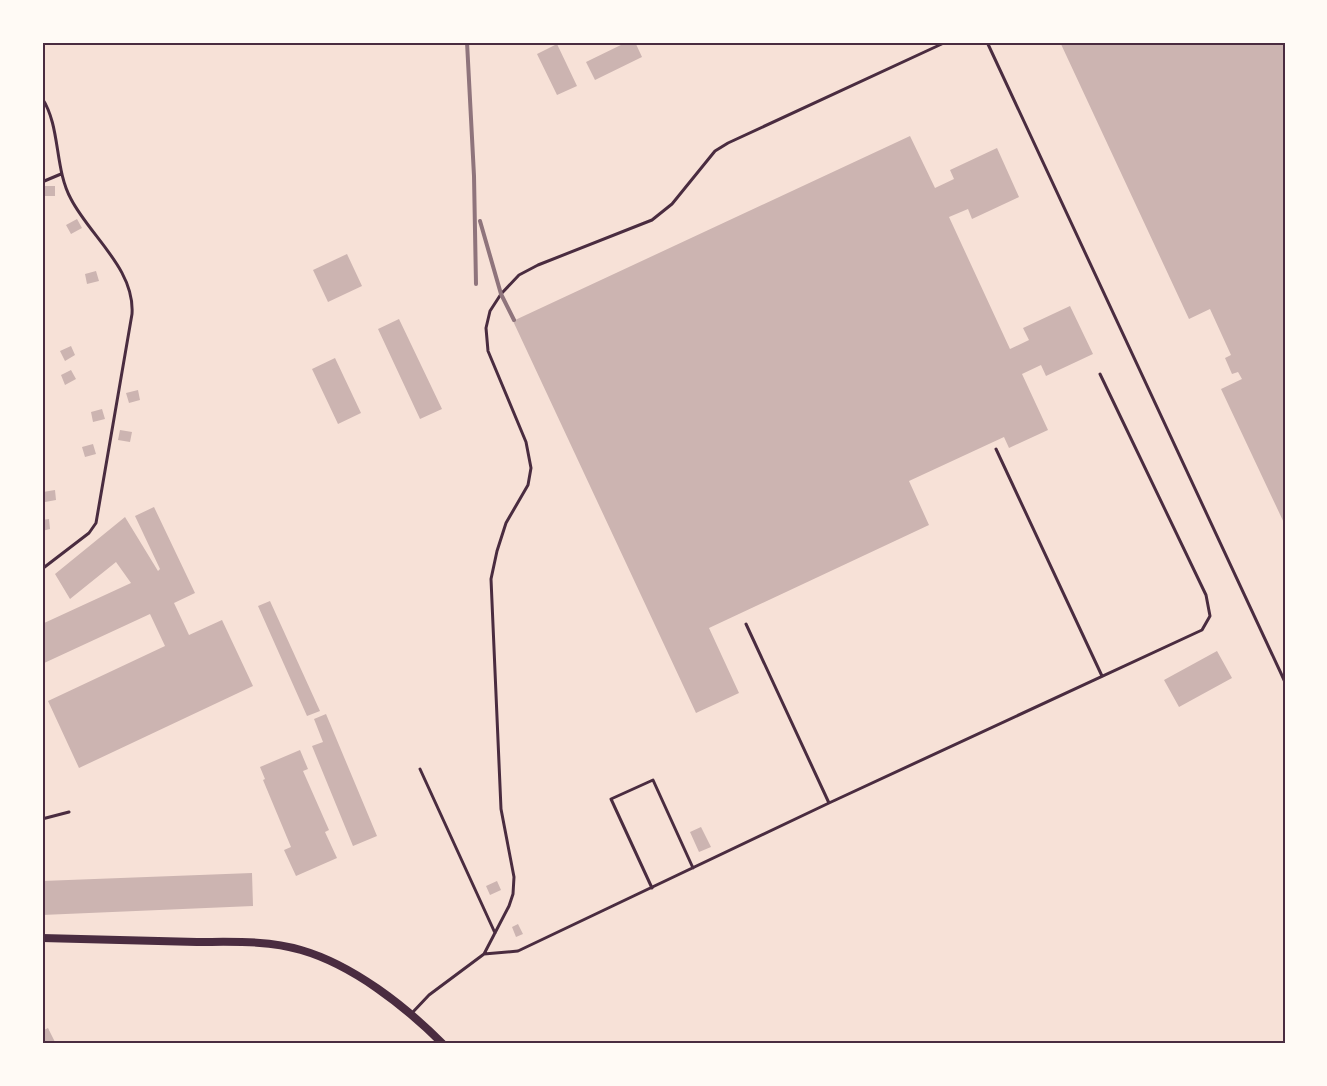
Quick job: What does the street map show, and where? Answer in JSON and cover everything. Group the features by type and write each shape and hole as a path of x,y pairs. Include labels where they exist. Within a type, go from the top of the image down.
{"main road":[{"path":"42,938 259,943 298,949 327,959 361,978 411,1015 443,1044"}],"lane":[{"path":"411,1015 429,995 484,954 511,900 514,877 501,809 491,579 506,523 528,485 531,468 526,442 488,351 486,328 490,311 501,294 519,275 537,265 652,220 672,204 715,151 946,42"},
{"path":"987,42 1285,682"},
{"path":"42,98 49,110 61,174 71,200 125,279 133,299 96,523 89,533 42,569"},
{"path":"42,182 61,174"},
{"path":"484,954 518,951 829,803 1202,630 1210,616 1206,595 1100,374"},
{"path":"996,449 1102,676"},
{"path":"746,624 829,803"},
{"path":"420,769 495,933"},
{"path":"652,888 611,799 653,780 693,868"},
{"path":"42,819 69,812"}],"building":[{"path":"627,42 635,42 642,57 595,80 586,62"},
{"path":"1060,42 1285,42 1285,525 1221,389 1242,379 1238,372 1232,374 1225,358 1231,355 1210,309 1189,319"},
{"path":"557,44 577,86 557,95 537,54"},
{"path":"910,136 935,188 954,179 950,170 997,148 1019,197 972,219 968,209 949,217 1010,349 1029,340 1023,328 1070,306 1093,354 1046,376 1041,365 1022,374 1048,430 1009,448 1004,437 909,481 929,525 709,628 739,693 696,713 513,321"},
{"path":"43,186 55,186 55,196 43,196"},
{"path":"77,219 82,228 71,234 66,225"},
{"path":"347,254 362,286 328,302 313,270"},
{"path":"96,271 99,281 87,284 85,274"},
{"path":"399,319 442,409 420,419 378,329"},
{"path":"71,346 75,355 65,361 60,351"},
{"path":"335,358 361,413 338,424 312,369"},
{"path":"71,370 76,379 65,385 61,375"},
{"path":"138,390 140,400 129,403 126,393"},
{"path":"102,409 105,419 93,422 91,412"},
{"path":"120,430 132,432 130,442 118,440"},
{"path":"93,444 96,454 85,457 82,447"},
{"path":"55,490 56,500 45,502 43,492"},
{"path":"154,507 195,593 174,603 189,635 222,620 253,686 79,768 48,701 165,646 150,614 42,664 42,624 131,583 116,562 70,599 55,574 125,517 158,571 160,569 135,516"},
{"path":"49,519 50,529 42,531 42,520"},
{"path":"270,601 320,711 307,716 258,606"},
{"path":"1217,651 1232,678 1179,707 1164,680"},
{"path":"326,714 377,836 353,846 312,746 323,742 314,719"},
{"path":"300,750 308,769 303,771 329,830 325,832 337,858 296,876 284,850 291,847 263,780 265,779 260,767"},
{"path":"701,827 711,847 699,852 690,832"},
{"path":"252,873 253,906 42,915 42,881"},
{"path":"497,881 501,890 490,895 486,886"},
{"path":"518,924 523,934 516,937 512,927"},
{"path":"48,1028 55,1042 42,1044 42,1031"}],"railway":[{"path":"467,42 474,176 476,284"},
{"path":"480,221 501,294 514,320"}]}
